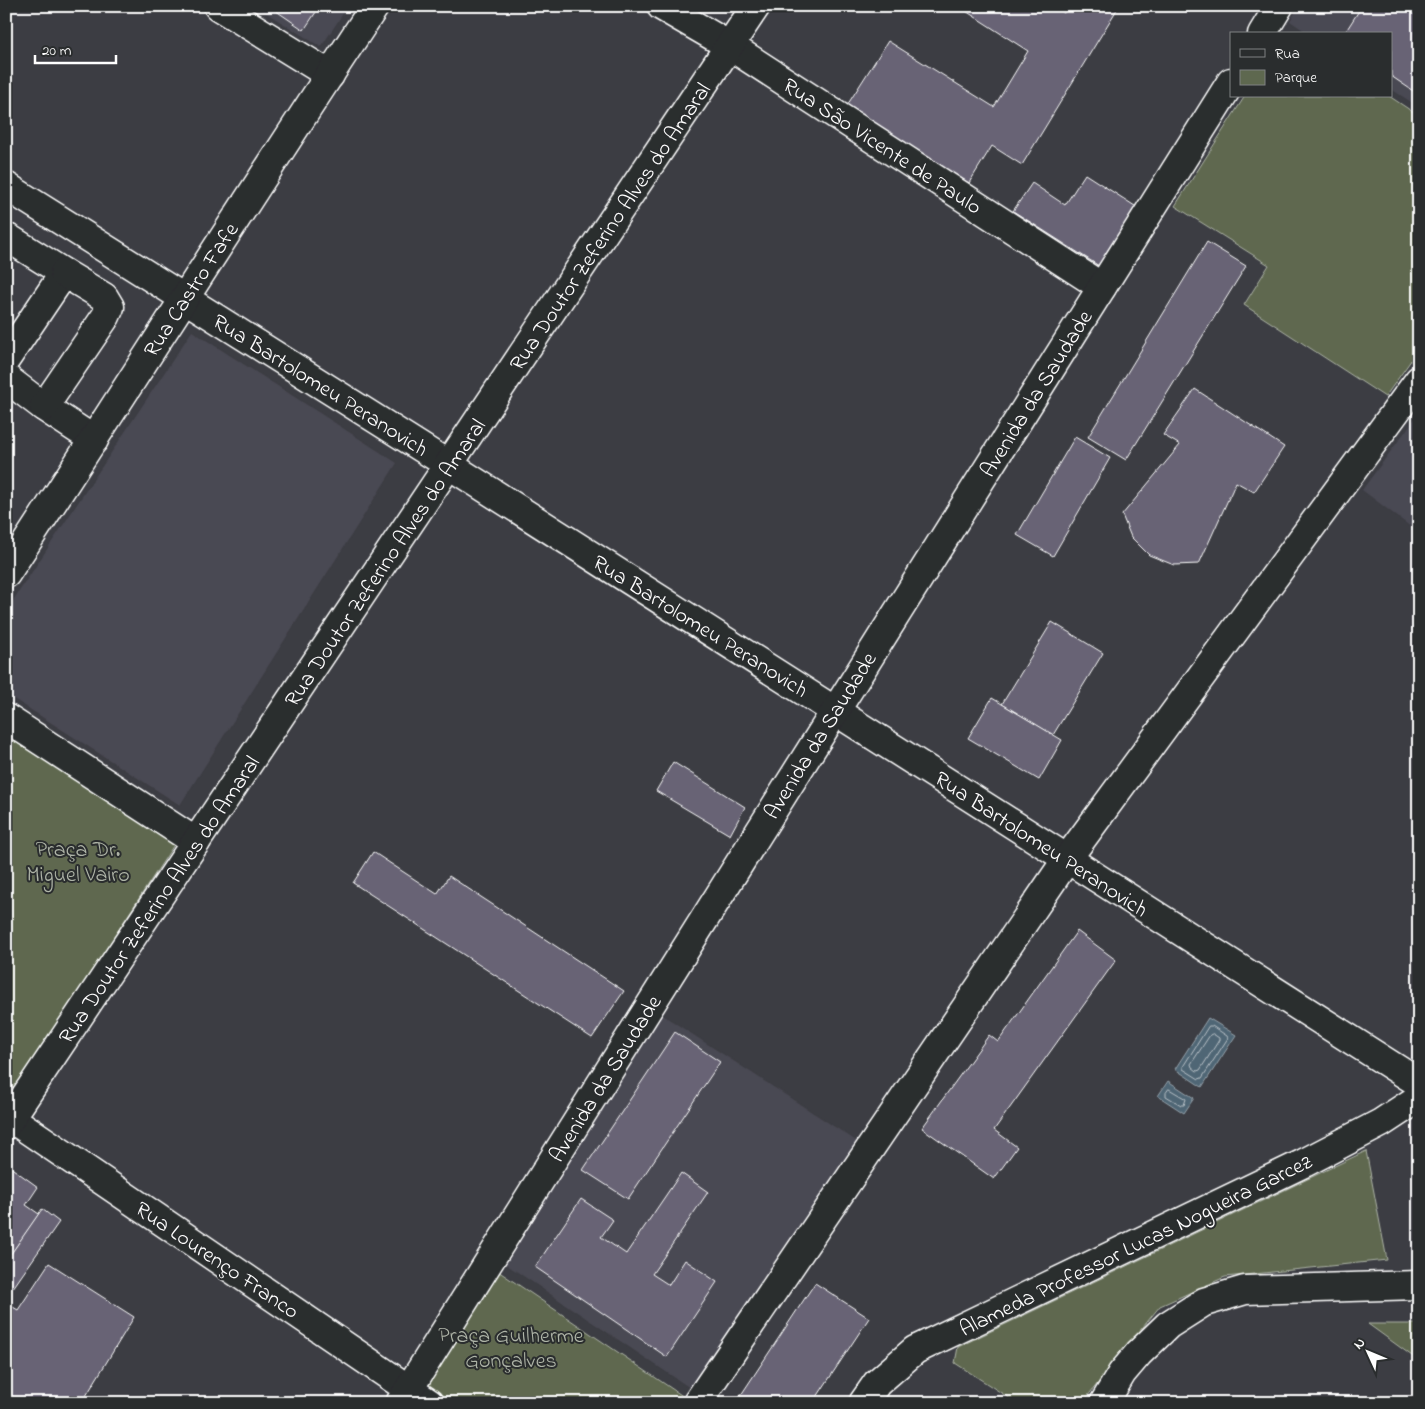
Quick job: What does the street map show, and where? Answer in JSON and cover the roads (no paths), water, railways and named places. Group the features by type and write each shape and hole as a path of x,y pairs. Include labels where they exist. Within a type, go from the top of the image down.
{"street":[{"path":"218,6 330,75"},
{"name":"Rua Castro Fafe","path":"6,574 94,440 184,297 375,6"},
{"name":"Rua São Vicente de Paulo","path":"662,6 730,46 1102,288"},
{"name":"Rua Doutor Zeferino Alves do Amaral","path":"8,1120 756,6"},
{"path":"1263,32 1279,6"},
{"name":"Avenida da Saudade","path":"412,1398 835,710 1230,84"},
{"name":"Rua Bartolomeu Peranovich","path":"6,186 835,710 1419,1083"},
{"path":"6,239 10,239 104,297 110,307 106,316 44,407"},
{"path":"6,358 64,273"},
{"path":"6,378 44,407 94,440"},
{"path":"697,1403 1067,859 1419,380"},
{"path":"6,718 196,842"},
{"name":"Alameda Professor Lucas Nogueira Garcez","path":"862,1403 877,1383 915,1350 1304,1163 1381,1123 1419,1098"},
{"name":"Rua Lourenço Franco","path":"8,1120 412,1398"},
{"path":"1104,1403 1122,1373 1139,1353 1168,1325 1204,1302 1245,1290 1419,1285"}],"water":[{"path":"1208,1018 1236,1035 1202,1087 1175,1069"},
{"path":"1168,1081 1194,1098 1184,1113 1158,1096"}],"park label":[{"name":"Praça Dr. Miguel Vairo","path":"78,860"},
{"name":"Praça Guilherme Gonçalves","path":"511,1346"}]}
